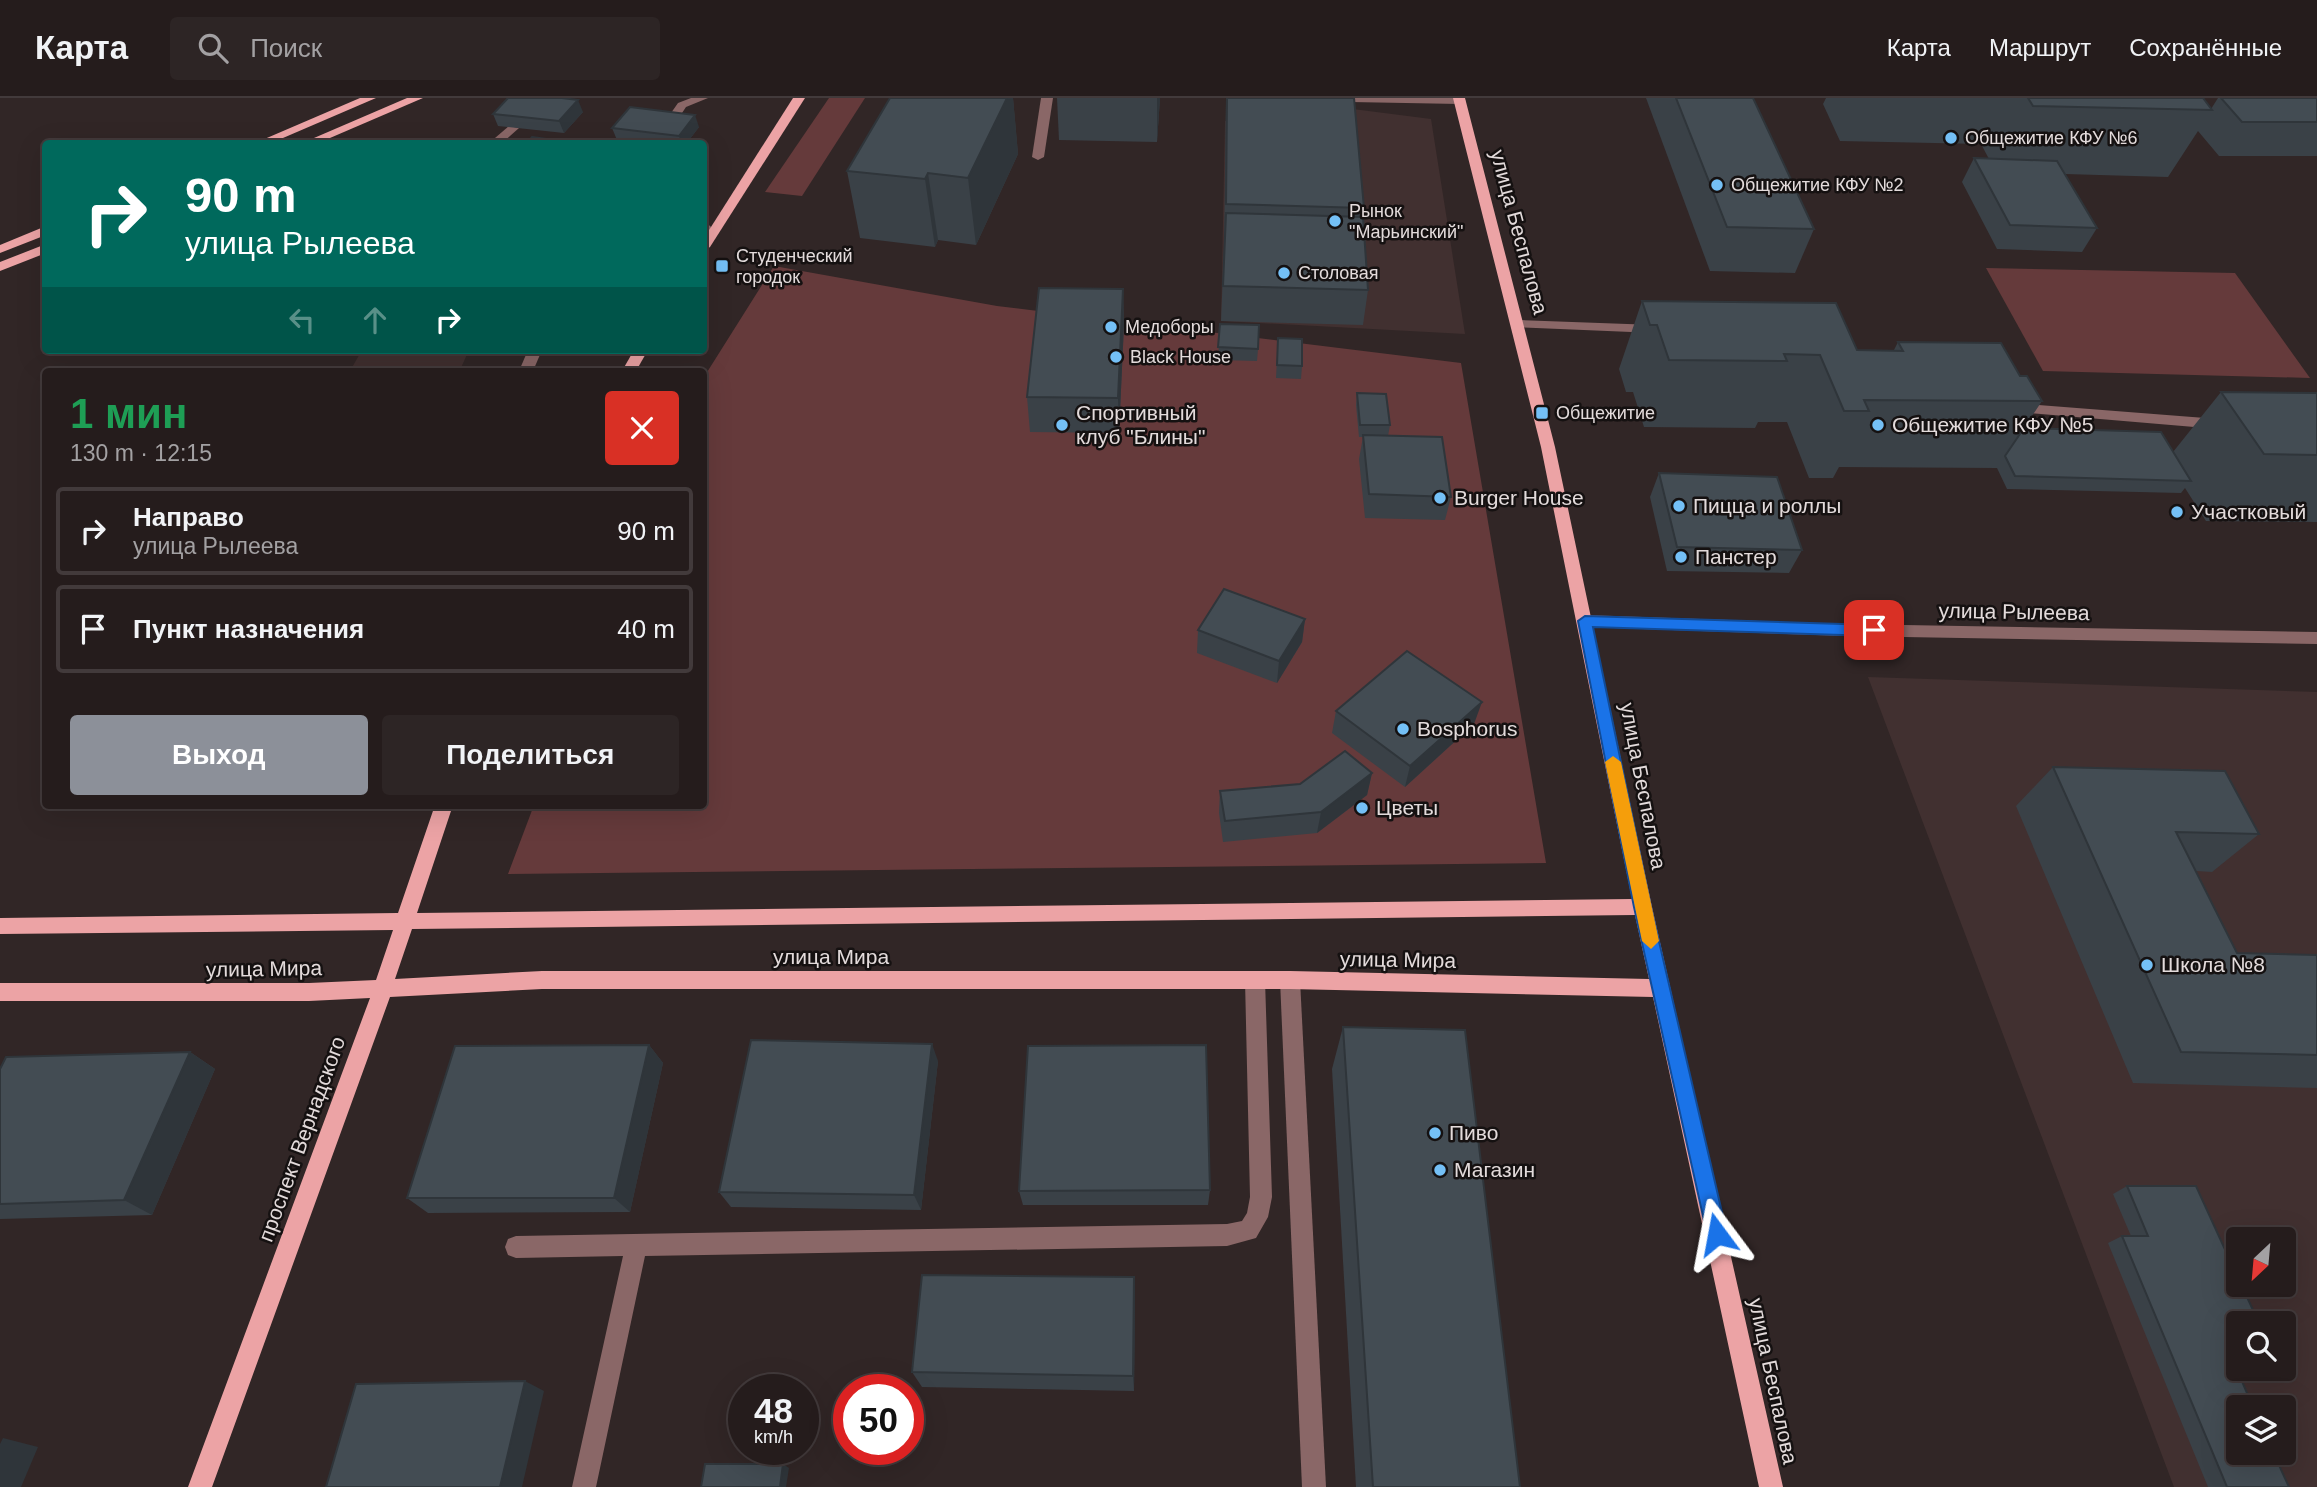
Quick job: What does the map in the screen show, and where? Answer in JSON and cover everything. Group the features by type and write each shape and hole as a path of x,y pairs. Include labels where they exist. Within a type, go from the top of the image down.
{"main road":[{"path":"268,140 370,98"},
{"path":"315,140 417,98"},
{"path":"708,230 799,98"},
{"name":"улица Беспалова","path":"1459,100 1519,324 1585,621 1643,907 1771,1487"},
{"path":"0,249 42,232"},
{"path":"0,267 42,251"},
{"name":"проспект Вернадского","path":"200,1487 382,988 443,809"},
{"name":"улица Мира","path":"0,926 1643,907"},
{"name":"улица Мира","path":"0,992 309,992 542,980 1290,980 1662,988"}],"street":[{"path":"670,123 682,105 702,98"},
{"path":"1038,157 1048,98"},
{"path":"1296,98 1459,100"},
{"path":"498,140 513,128"},
{"path":"1519,324 1676,329"},
{"path":"2000,407 2234,425"},
{"name":"улица Рылеева","path":"1585,621 1846,630 2317,638"},
{"path":"516,1247 1214,1236 1248,1230 1257,1217 1261,1196 1255,980"},
{"path":"1290,980 1314,1487"},
{"path":"584,1487 636,1245"}],"shaded area":[{"path":"829,98 865,98 802,196 765,192"},
{"name":"Рынок \"Марьинский\"","path":"1345,108 1431,119 1465,334 1221,321 1225,121 1270,122"},
{"path":"774,266 997,306 1461,363 1546,863 508,874 532,809 707,809 707,372"},
{"path":"1986,268 2235,273 2310,378 2043,371"},
{"path":"360,354 467,354 461,368 352,368"},
{"name":"Школа №8","path":"1868,677 2317,692 2317,1487 2174,1487"}],"building":[{"path":"508,98 578,100 559,121 493,114"},
{"path":"890,98 1007,98 968,178 928,173 925,179 847,171"},
{"path":"1227,98 1354,98 1364,208 1226,204"},
{"path":"1676,98 1753,98 1814,229 1727,227"},
{"path":"2028,98 2203,98 2212,110 2033,106"},
{"path":"2221,98 2317,98 2317,122 2242,122"},
{"path":"630,107 695,115 679,136 612,128"},
{"path":"532,137 554,140 529,140"},
{"path":"1974,158 2057,161 2097,228 2010,225"},
{"path":"1226,213 1363,217 1368,290 1223,286"},
{"path":"1039,288 1123,289 1118,398 1027,397"},
{"path":"1642,301 1836,303 1857,350 1903,351 1898,342 2001,343 2020,376 2027,376 2042,401 1864,400 1869,411 1844,411 1820,355 1784,354 1787,361 1669,360 1657,325 1650,325"},
{"path":"1220,324 1259,325 1258,349 1218,347"},
{"path":"1278,338 1302,339 1302,366 1277,365"},
{"path":"2221,392 2317,393 2317,455 2264,454"},
{"path":"1357,393 1386,394 1390,425 1360,425"},
{"path":"2024,428 2161,432 2191,481 2015,476 2005,456"},
{"path":"1363,435 1442,437 1451,497 1369,494"},
{"path":"1659,473 1777,477 1802,550 1677,547"},
{"path":"1224,589 1305,619 1279,661 1198,630"},
{"name":"Bosphorus","path":"1407,651 1482,702 1410,766 1336,711"},
{"path":"1345,751 1372,773 1321,812 1225,821 1220,791 1300,784"},
{"path":"2053,767 2225,771 2259,834 2176,832 2237,953 2317,955 2317,1055 2181,1052"},
{"path":"1343,1027 1465,1030 1520,1487 1373,1487"},
{"path":"751,1040 932,1044 914,1195 719,1192"},
{"path":"649,1045 614,1198 407,1198 455,1046"},
{"path":"1206,1045 1210,1190 1019,1191 1028,1046"},
{"path":"190,1052 124,1200 0,1204 0,1069 6,1057"},
{"path":"2127,1186 2196,1186 2226,1252 2226,1297 2247,1297 2253,1311 2226,1311 2226,1381 2242,1381 2248,1395 2226,1395 2226,1465 2279,1465 2289,1487 2227,1487 2122,1236 2148,1236"},
{"path":"922,1275 1134,1277 1133,1376 912,1372"},
{"path":"525,1381 500,1487 326,1487 356,1384"},
{"path":"705,1464 783,1465 780,1487 701,1487"}],"slow traffic":[{"path":"1613,762 1651,941"}],"place":[{"name":"Общежитие КФУ №6","path":"1951,138"},
{"name":"Общежитие КФУ №2","path":"1717,185"},
{"name":"Рынок \"Марьинский\"","path":"1335,221"},
{"name":"Студенческий городок","path":"722,266"},
{"name":"Столовая","path":"1284,273"},
{"name":"Медоборы","path":"1111,327"},
{"name":"Black House","path":"1116,357"},
{"name":"Общежитие","path":"1542,413"},
{"name":"Спортивный клуб \"Блины\"","path":"1062,425"},
{"name":"Общежитие КФУ №5","path":"1878,425"},
{"name":"Burger House","path":"1440,498"},
{"name":"Пицца и роллы","path":"1679,506"},
{"name":"Участковый","path":"2177,512"},
{"name":"Панстер","path":"1681,557"},
{"name":"Bosphorus","path":"1403,729"},
{"name":"Цветы","path":"1362,808"},
{"name":"Школа №8","path":"2147,965"},
{"name":"Пиво","path":"1435,1133"},
{"name":"Магазин","path":"1440,1170"}],"route":[{"path":"1717,1234 1643,907 1585,621 1874,630"}]}
